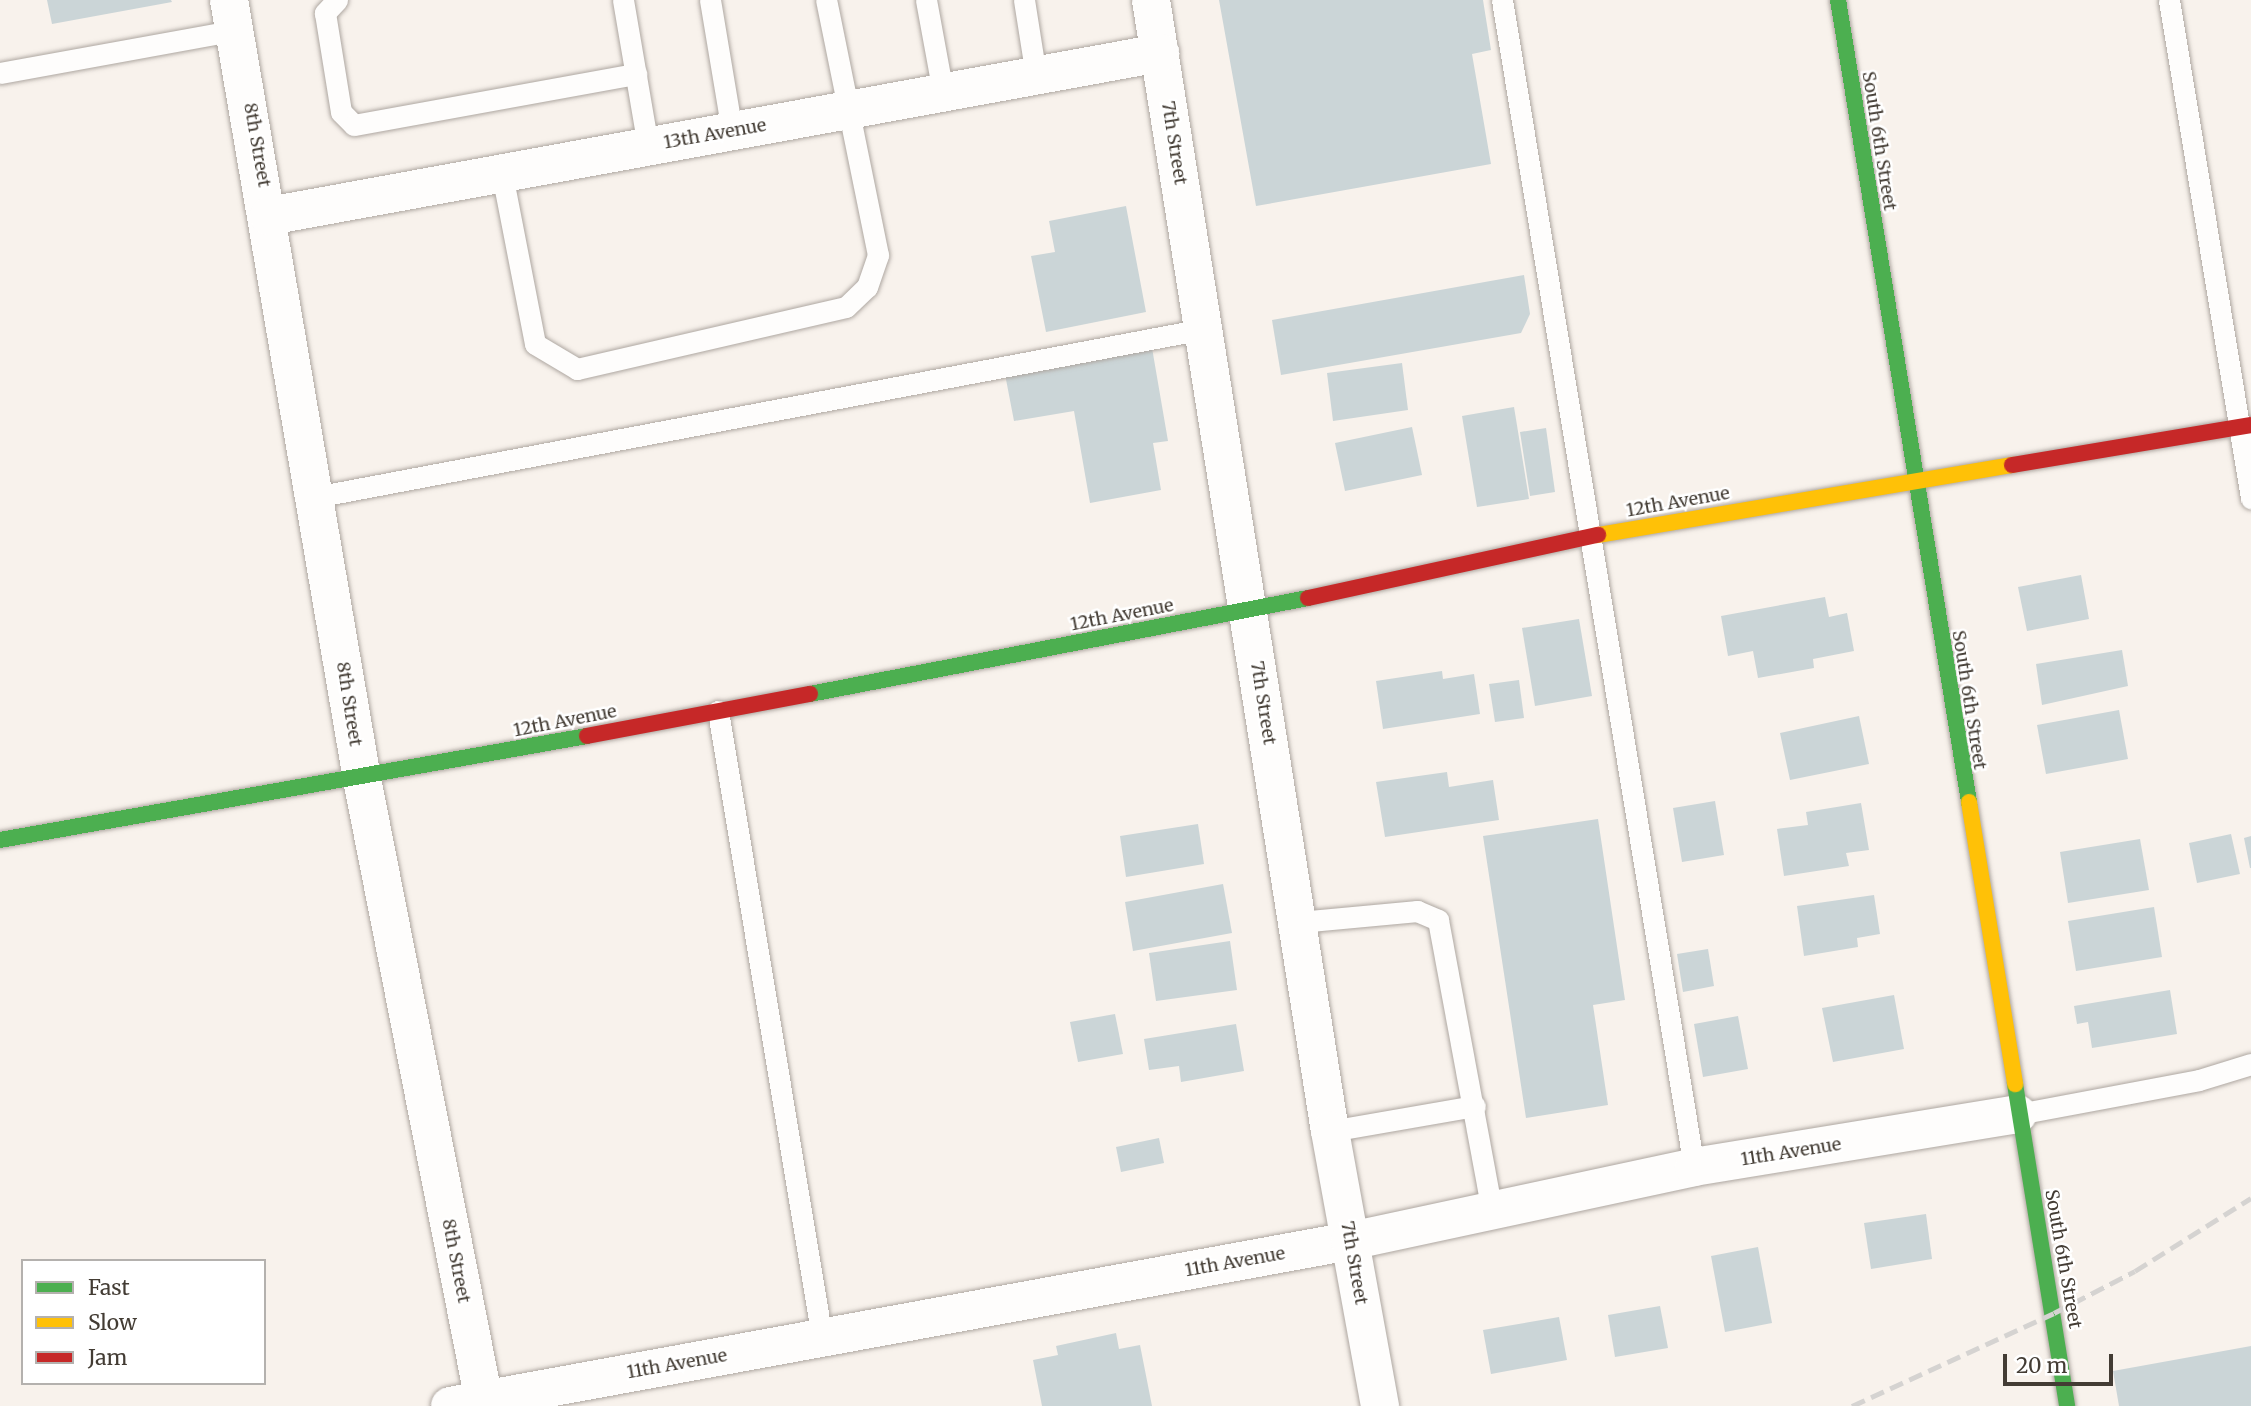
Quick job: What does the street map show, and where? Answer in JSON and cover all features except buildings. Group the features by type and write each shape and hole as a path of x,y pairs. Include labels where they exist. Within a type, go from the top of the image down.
{"street":[{"name":"7th Street","path":"1151,0 1330,1131 1380,1406"},
{"name":"South 6th Street","path":"1838,0 1913,480 2067,1406"},
{"name":"8th Street","path":"233,15 362,779 473,1404"},
{"name":"13th Avenue","path":"269,216 1160,53"},
{"name":"12th Avenue","path":"0,841 362,779 1248,611 1588,537 2243,426"},
{"name":"11th Avenue","path":"473,1404 1350,1241 1694,1167 2018,1114"}],"lane":[{"path":"337,0 324,13 341,112 354,125 636,74"},
{"path":"623,0 648,147"},
{"path":"710,0 732,131"},
{"path":"502,174 535,344 577,369 846,307 867,286 878,255 865,204 826,0"},
{"path":"926,0 943,93"},
{"path":"1024,0 1036,76"},
{"path":"1502,0 1588,537 1694,1167"},
{"path":"2169,0 2243,426 2251,499"},
{"path":"0,73 233,15"},
{"path":"315,497 1203,329"},
{"path":"718,711 822,1338"},
{"path":"1299,922 1416,911 1438,920 1475,1106 1492,1211"},
{"path":"2018,1114 2199,1080 2251,1064"},
{"path":"1330,1131 1475,1106"}],"railway":[{"path":"1852,1406 2054,1313 2135,1271 2251,1198"}],"traffic: fast":[{"path":"1838,0 1969,802"},
{"path":"810,694 1308,598"},
{"path":"0,840 587,736"},
{"path":"2015,1084 2067,1406"}],"traffic: slow":[{"path":"1598,535 2012,465"},
{"path":"1969,802 2015,1084"}],"traffic: jam":[{"path":"2012,465 2251,425"},
{"path":"1308,598 1598,535"},
{"path":"587,736 810,694"}]}
